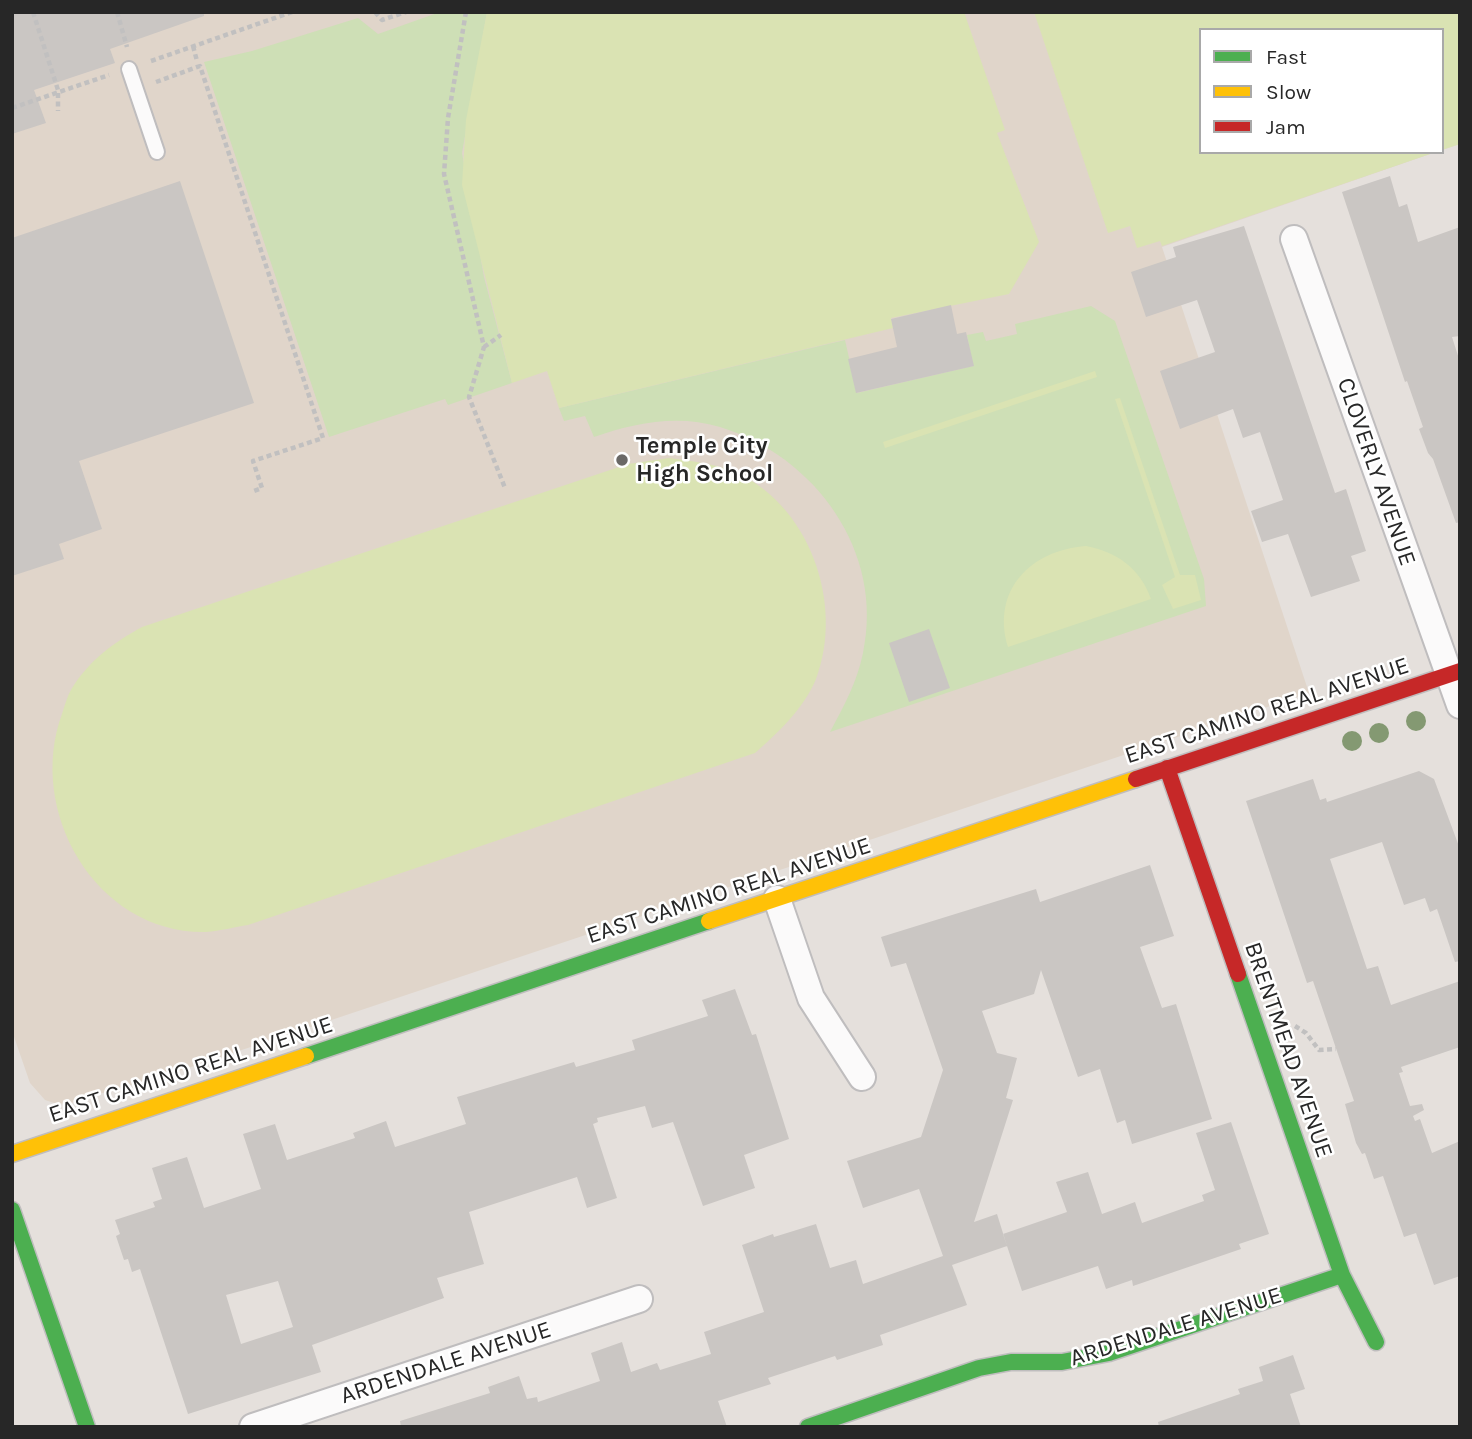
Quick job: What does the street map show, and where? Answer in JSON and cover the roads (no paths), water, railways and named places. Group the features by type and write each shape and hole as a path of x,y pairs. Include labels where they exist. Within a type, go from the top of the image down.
{"street":[{"name":"CLOVERLY AVENUE","path":"1294,239 1454,673 1460,705"},
{"name":"EAST CAMINO REAL AVENUE","path":"12,1154 1454,673"},
{"name":"BRENTMEAD AVENUE","path":"1167,768 1342,1275 1376,1342"},
{"path":"777,899 811,998 862,1077"},
{"path":"12,1210 86,1427"},
{"name":"ARDENDALE AVENUE","path":"808,1427 979,1368 1011,1362 1062,1362 1109,1353 1342,1275"},
{"name":"ARDENDALE AVENUE","path":"253,1427 639,1298"}],"lane":[{"path":"130,69 157,152"}],"place":[{"name":"Temple City High School","path":"622,460"}]}
